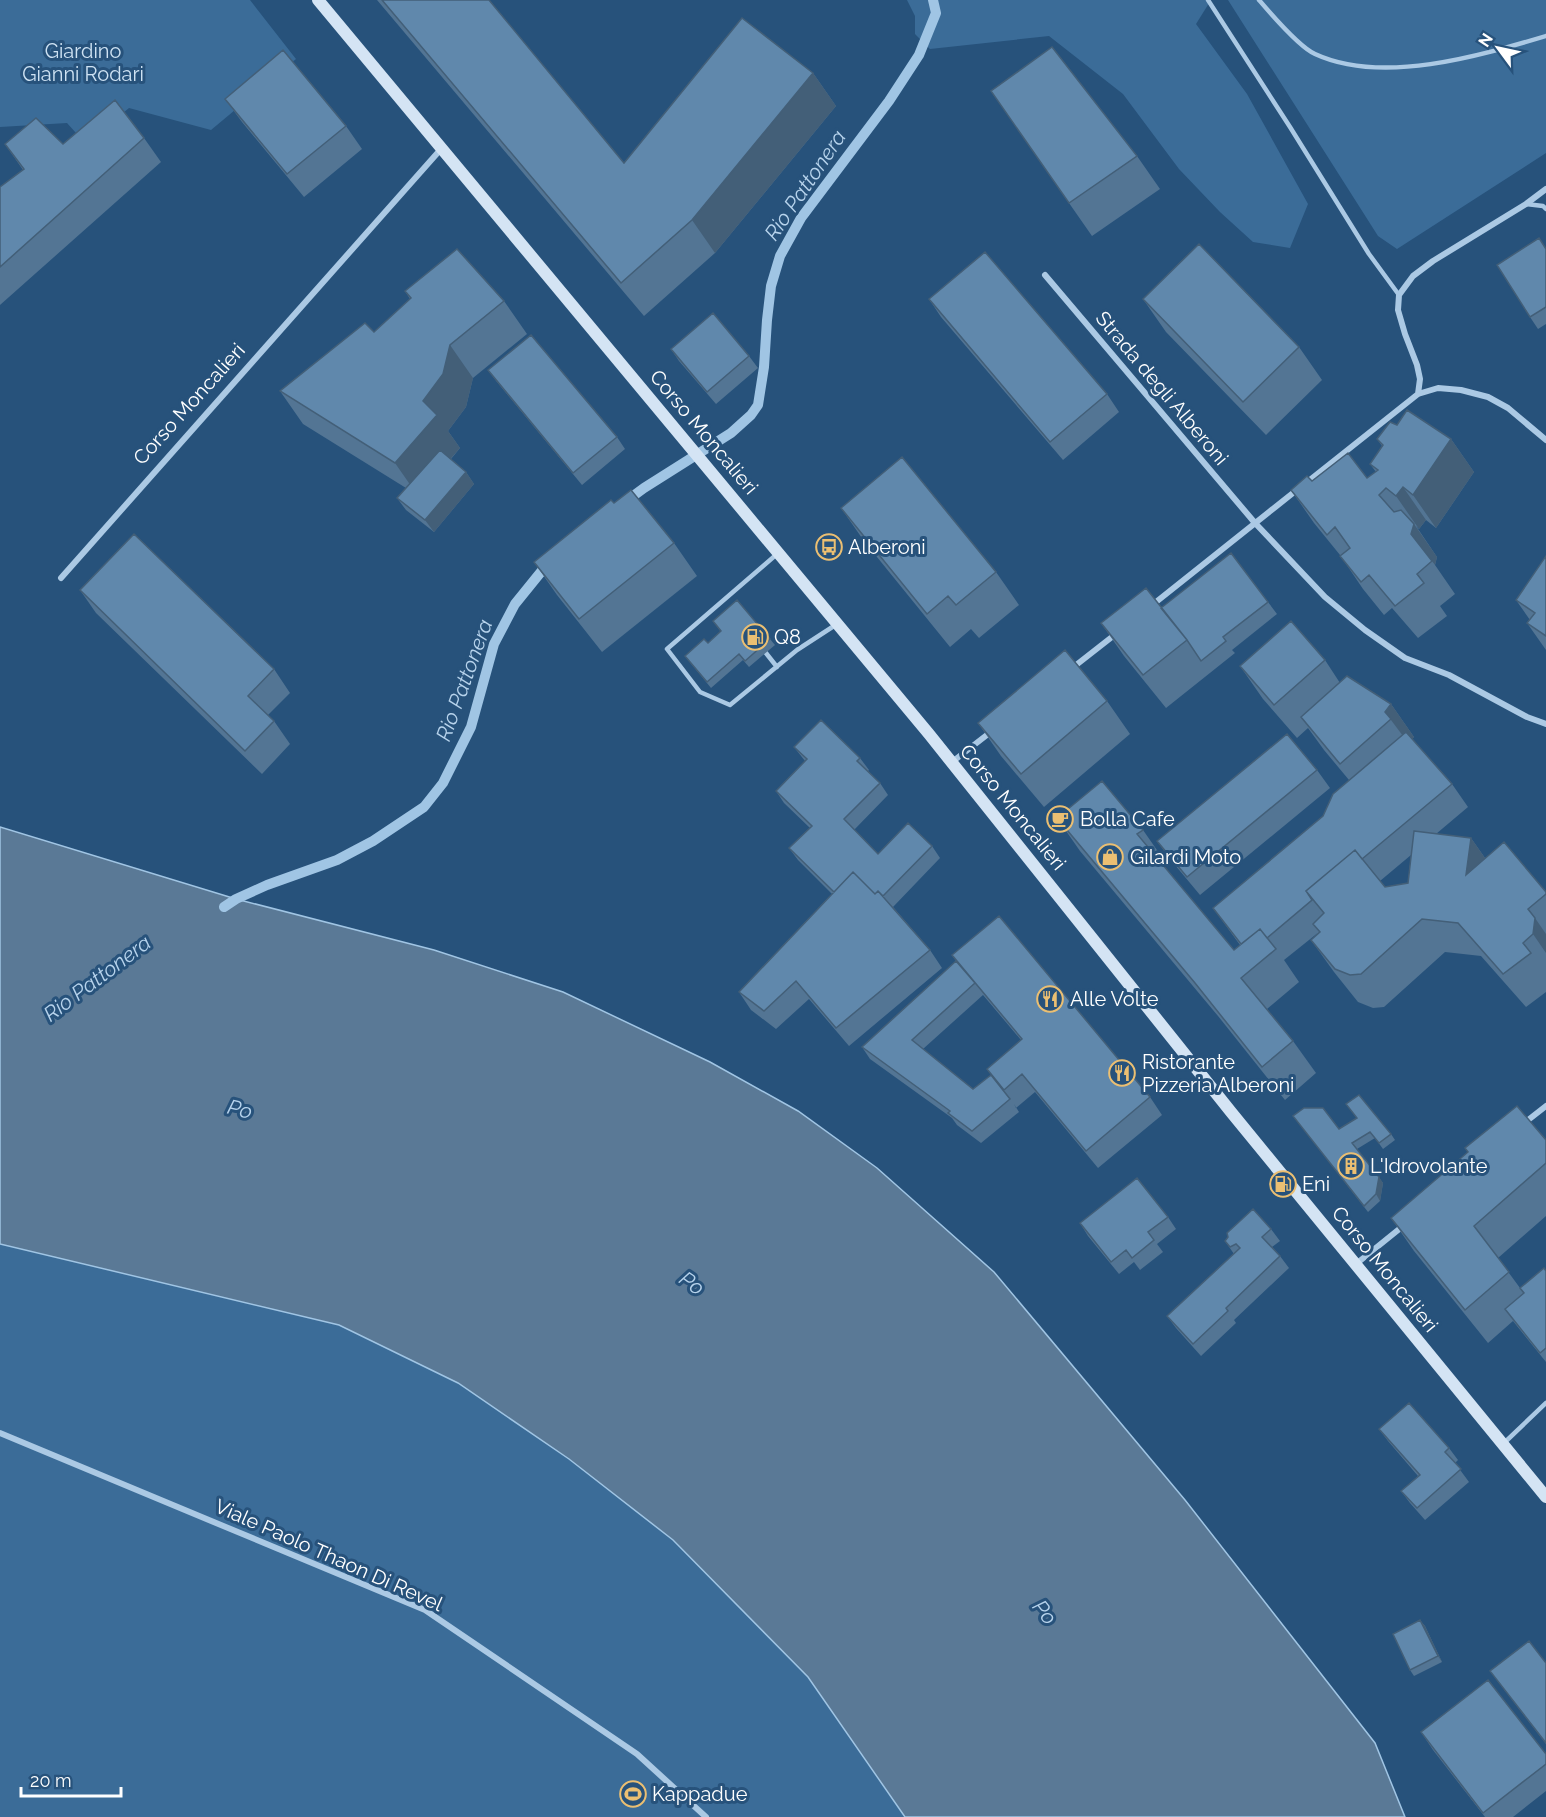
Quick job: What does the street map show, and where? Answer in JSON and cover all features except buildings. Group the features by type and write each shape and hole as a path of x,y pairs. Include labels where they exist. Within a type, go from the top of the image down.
{"main road":[{"name":"Corso Moncalieri","path":"318,0 952,762 1231,1112 1546,1497"}],"street":[{"name":"Corso Moncalieri","path":"61,578 441,148"},
{"path":"1418,394 1420,379 1418,365 1398,310 1399,294 1413,276 1433,261 1526,204 1546,189"},
{"name":"Strada degli Alberoni","path":"1045,275 1255,524 1326,597 1365,630 1405,658 1449,675 1527,717 1546,724"},
{"path":"1146,610 1418,394 1438,388 1461,390 1488,397 1508,408 1546,440"},
{"path":"1064,675 1118,632"},
{"path":"952,762 1000,725"},
{"path":"1519,1128 1546,1106"},
{"path":"1356,1264 1411,1219"},
{"name":"Viale Paolo Thaon Di Revel","path":"0,1433 425,1610 637,1754 705,1817"}],"lane":[{"path":"1208,0 1369,254 1399,294"},
{"path":"1259,0 1293,36 1314,54 1362,66 1426,65 1466,58 1546,36"},
{"path":"1526,204 1543,206 1546,209"},
{"path":"779,552 667,649 700,692 730,705 797,650 837,624"},
{"path":"723,600 729,609"},
{"path":"757,642 777,667"},
{"path":"1503,1444 1546,1403"}],"green space":[{"name":"Giardino Gianni Rodari","path":"0,0 250,0 296,59 211,130 129,108 86,144 67,123 0,127"},
{"path":"907,0 1211,0 1196,24 1247,94 1308,204 1290,248 1253,242 1220,212 1179,169 1123,94 1049,36 930,49 915,34 915,16"},
{"path":"1228,0 1546,0 1546,153 1397,249 1378,236"},
{"path":"0,1244 339,1325 458,1383 569,1459 673,1540 808,1677 905,1817 0,1817"}],"water":[{"name":"Po","path":"0,827 236,899 434,950 563,992 710,1062 798,1111 877,1168 994,1272 1185,1500 1375,1743 1405,1817 905,1817 808,1677 673,1540 569,1459 458,1383 339,1325 0,1244"}],"waterway":[{"name":"Rio Pattonera","path":"625,502 731,433 751,415 758,405 764,367 771,286 780,256 801,218 889,101 919,55 936,13 933,0"},
{"name":"Rio Pattonera","path":"224,907 267,885 337,860 373,841 424,807 443,783 471,727 494,644 515,604 549,562"}],"place":[{"name":"Alberoni","path":"829,547"},
{"name":"Q8","path":"755,637"},
{"name":"Bolla Cafe","path":"1060,819"},
{"name":"Gilardi Moto","path":"1110,857"},
{"name":"Alle Volte","path":"1050,999"},
{"name":"Ristorante Pizzeria Alberoni","path":"1122,1073"},
{"name":"L'Idrovolante","path":"1351,1166"},
{"name":"Eni","path":"1283,1184"},
{"name":"Kappadue","path":"633,1794"}]}
